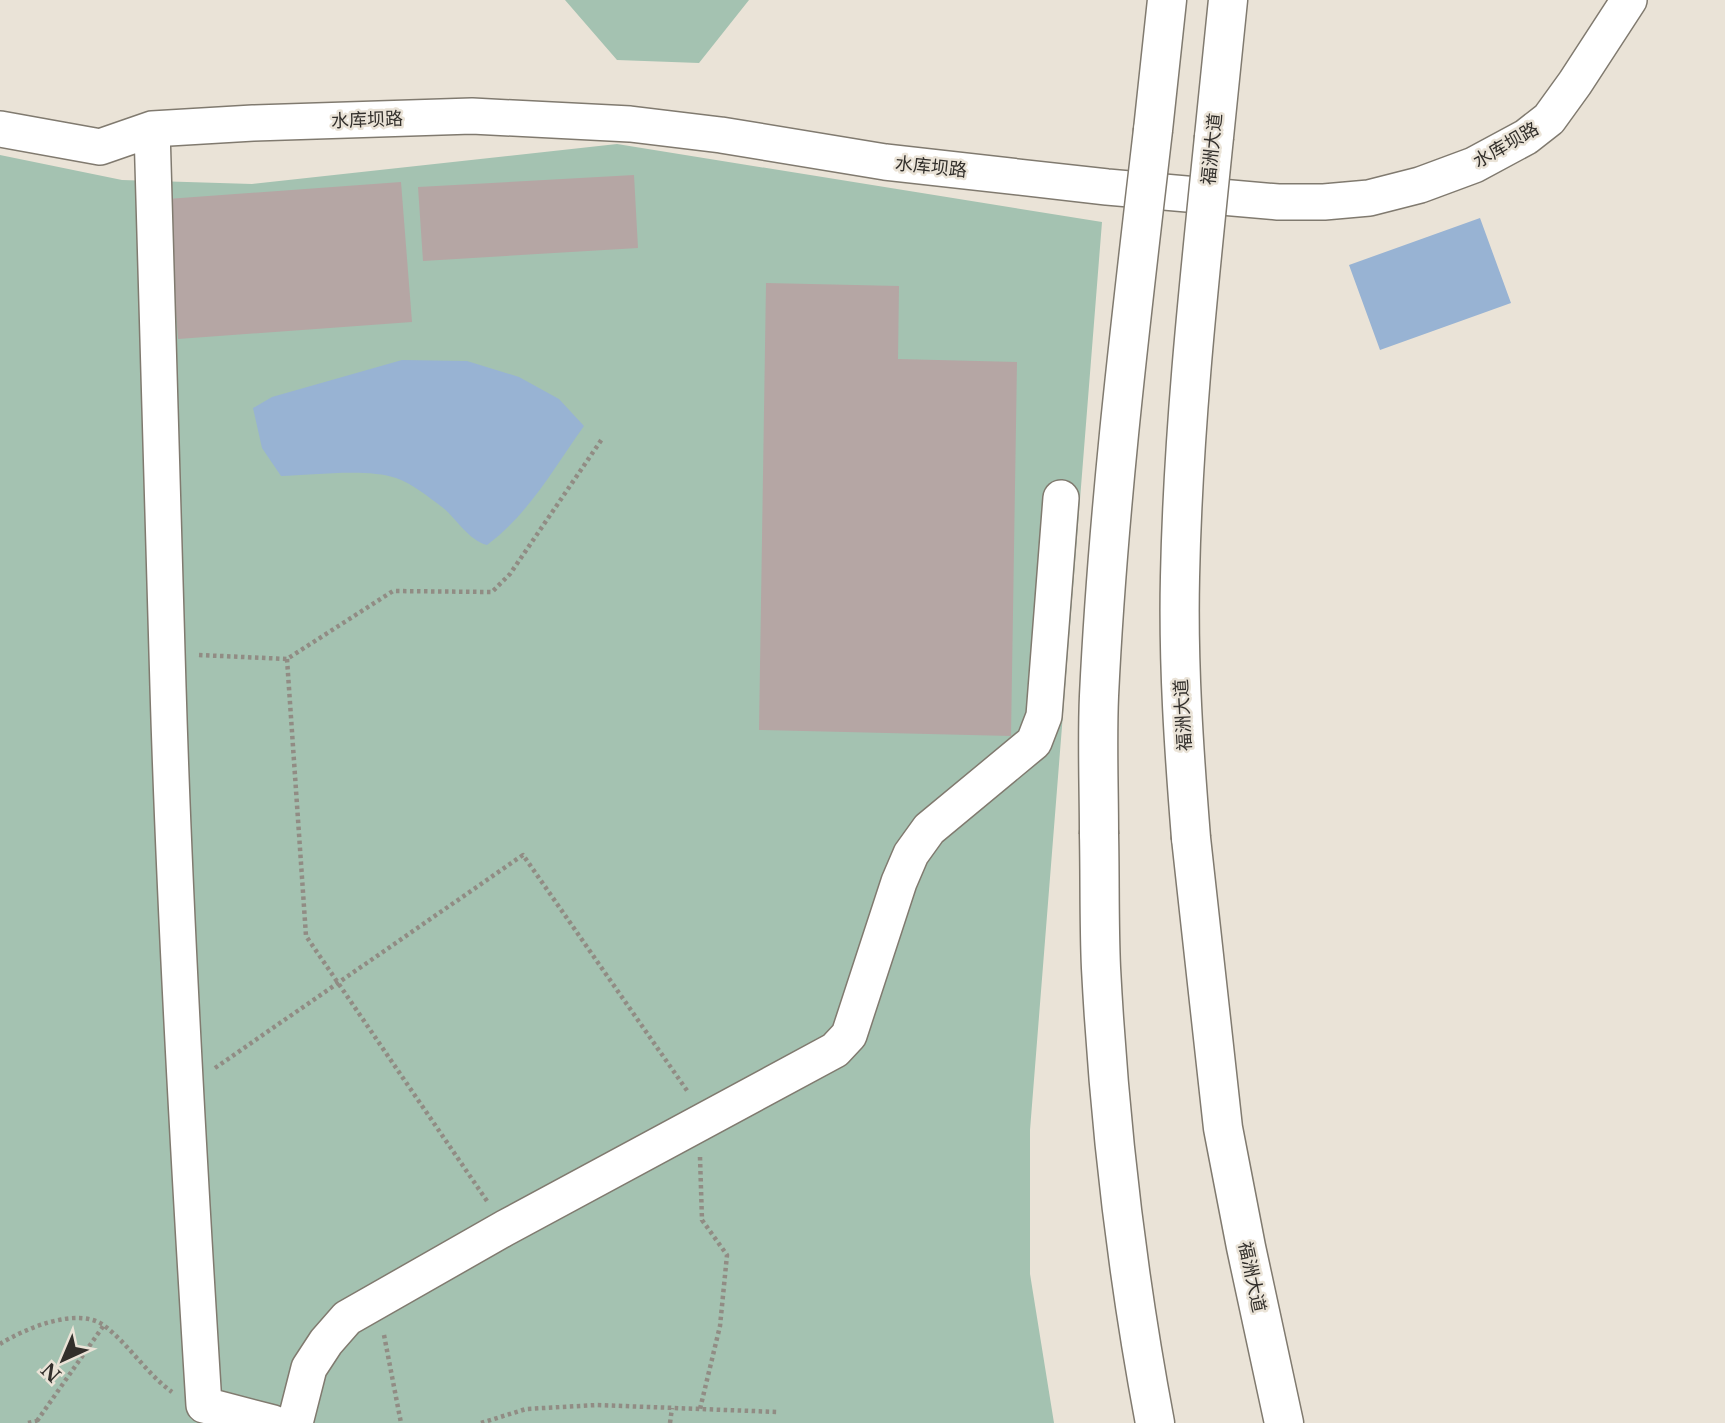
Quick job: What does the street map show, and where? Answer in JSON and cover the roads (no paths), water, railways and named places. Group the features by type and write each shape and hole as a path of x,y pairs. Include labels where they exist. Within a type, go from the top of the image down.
{"main road":[{"path":"1155,1423 1125,1225 1101,967 1099,698 1123,387 1167,0"},
{"name":"福洲大道","path":"1228,0 1194,324 1180,577 1181,706 1191,838 1223,1128 1284,1423"}],"street":[{"name":"水库坝路","path":"0,129 100,147 152,130 253,123 472,116 630,124 898,163 1134,189 1278,202 1324,202 1368,198 1420,185 1474,165 1526,137 1549,119 1629,0"},
{"path":"152,130 167,653 194,1271 204,1405 273,1423"},
{"path":"295,1423 309,1368 326,1342 347,1318 505,1228 835,1050 849,1035 911,853 929,829 1034,742 1044,716 1061,498"}],"water":[{"path":"1480,218 1511,303 1380,350 1349,265"},
{"path":"402,360 467,361 519,377 559,399 584,426 528,505 487,545 468,534 442,507 396,478 371,473 281,476 262,448 253,408 272,397"}]}
